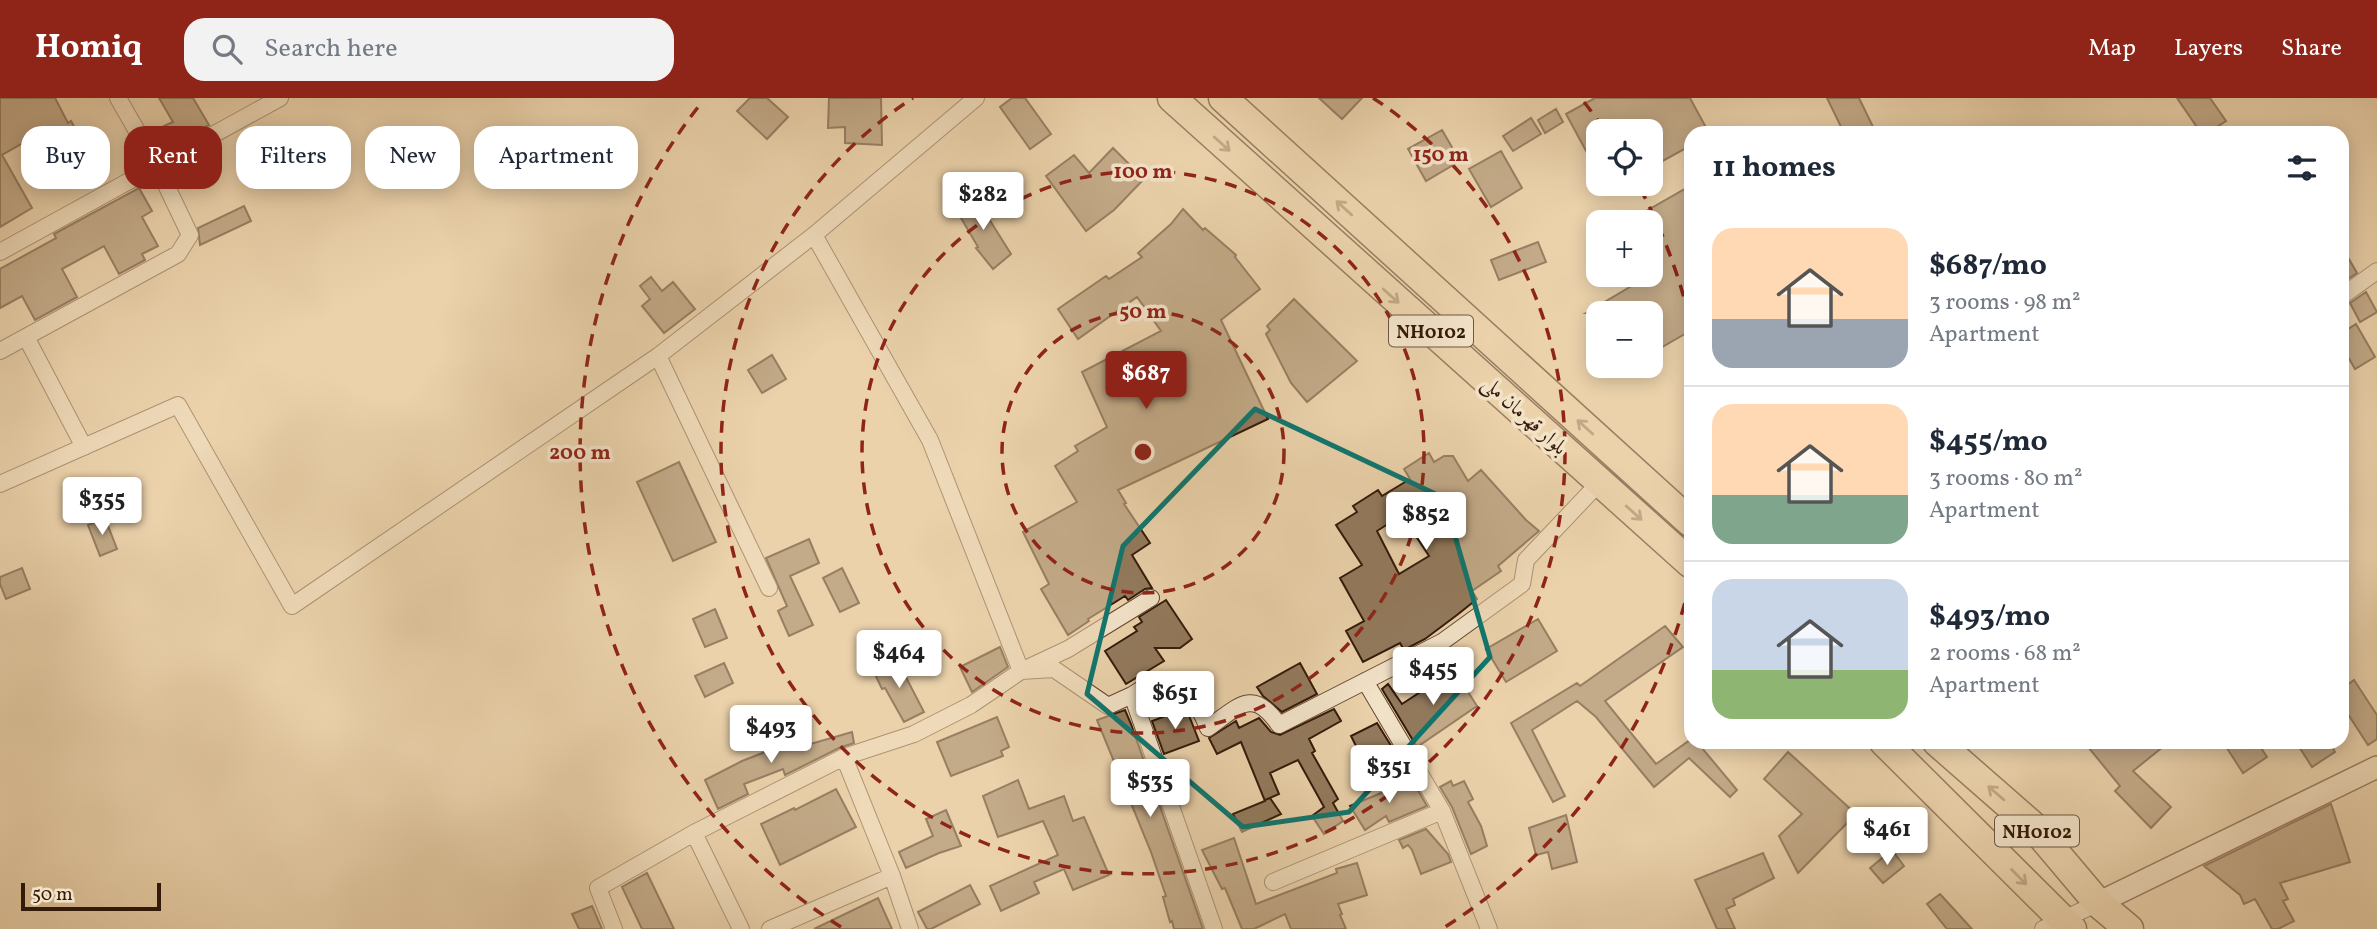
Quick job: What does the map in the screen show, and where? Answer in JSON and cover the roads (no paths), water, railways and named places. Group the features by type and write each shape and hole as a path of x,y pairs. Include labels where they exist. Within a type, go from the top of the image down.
{"highway":[{"name":"بلوار قهرمان ملی","path":"1172,98 1684,558"},
{"name":"بلوار قهرمان ملی","path":"1223,98 1684,517"},
{"name":"NH0102","path":"1891,749 2059,926"},
{"name":"NH0102","path":"1945,749 2033,826 2098,903 2129,929"}],"street":[{"path":"118,98 134,126"},
{"path":"222,130 280,98"},
{"path":"0,484 178,405 292,606 658,356 814,235 976,98"},
{"path":"0,252 124,184"},
{"path":"0,351 178,254 190,235 167,189"},
{"path":"814,235 930,439 1021,671"},
{"path":"2349,291 2377,271"},
{"path":"26,337 84,447"},
{"path":"658,356 769,588"},
{"path":"1021,671 1054,669 1108,706 1154,681 1174,686 1193,698 1208,728 1236,708 1254,702 1268,708 1279,725 1442,642 1522,584 1525,560 1600,482"},
{"path":"614,929 598,888 694,833 844,757 914,734 971,705 1021,671 1068,649 1151,598"},
{"path":"1365,681 1442,811 1489,929"},
{"path":"1132,695 1214,929"},
{"path":"844,757 892,876 910,929"},
{"path":"2059,926 2098,903 2377,767"},
{"path":"1273,882 1442,811"},
{"path":"694,833 741,929"},
{"path":"770,929 892,876"}]}
